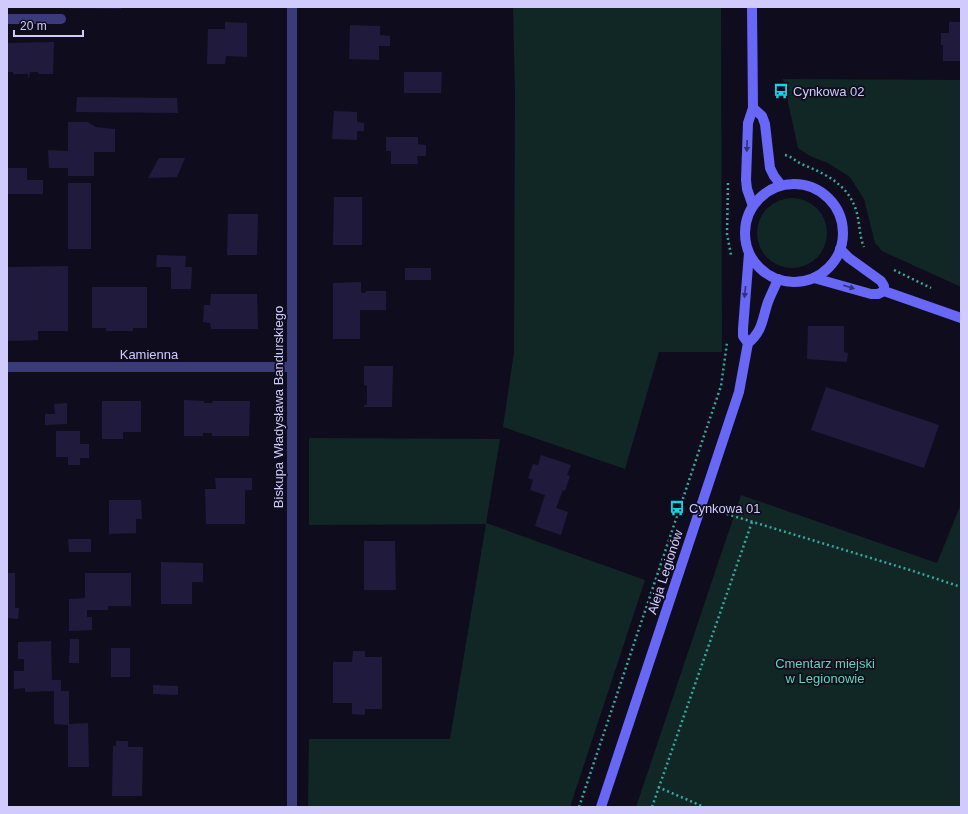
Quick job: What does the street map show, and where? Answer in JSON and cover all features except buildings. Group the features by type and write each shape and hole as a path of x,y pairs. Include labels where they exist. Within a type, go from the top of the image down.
{"street":[{"name":"Biskupa Władysława Bandurskiego","path":"292,7 292,807"},
{"path":"752,7 753,108 748,123 746,154 747,189 753,206"},
{"path":"7,19 61,19"},
{"path":"753,108 762,116 770,168 781,186"},
{"path":"789,183 809,186 820,191 830,199 838,210 842,221 843,234 838,255 824,272 814,278 804,281 793,282 778,279 762,270 749,254 745,230 747,218 753,206 761,196 771,189 781,186 789,183"},
{"path":"840,249 849,258 881,281 884,286 884,291"},
{"name":"Aleja Legionów","path":"748,343 743,336 742,329 749,254"},
{"path":"814,278 871,294 878,294 884,291 961,318"},
{"name":"Aleja Legionów","path":"600,807 739,392 748,343 754,338 762,324 768,303 778,279"},
{"name":"Kamienna","path":"7,367 291,367"}],"path":[{"path":"781,155 791,157 802,165 833,178 841,186 851,198 856,210 862,243 866,250"},
{"path":"728,176 727,234 732,259"},
{"path":"888,267 938,291"},
{"path":"579,807 721,386 728,337"},
{"path":"717,511 961,587"},
{"path":"652,807 752,522"},
{"path":"658,787 704,807"}],"green space":[{"path":"513,7 721,7 722,352 659,352 625,469 503,427 514,352 515,93"},
{"path":"783,79 961,80 961,287 882,251 875,243 864,199 850,177 828,163 810,156 798,148"},
{"path":"785,198 799,198 812,204 821,213 825,219 827,233 825,247 817,258 806,266 799,268 785,268 778,266 767,258 759,247 757,240 757,226 759,219 767,208 778,200"},
{"path":"309,438 500,439 486,523 645,580 570,807 308,807 309,739 450,739 486,524 309,525"},
{"name":"Cmentarz miejski w Legionowie","path":"741,495 937,563 961,504 961,807 636,807"}],"place":[{"name":"Cynkowa 02","path":"781,91"},
{"name":"Cynkowa 01","path":"677,508"}]}
